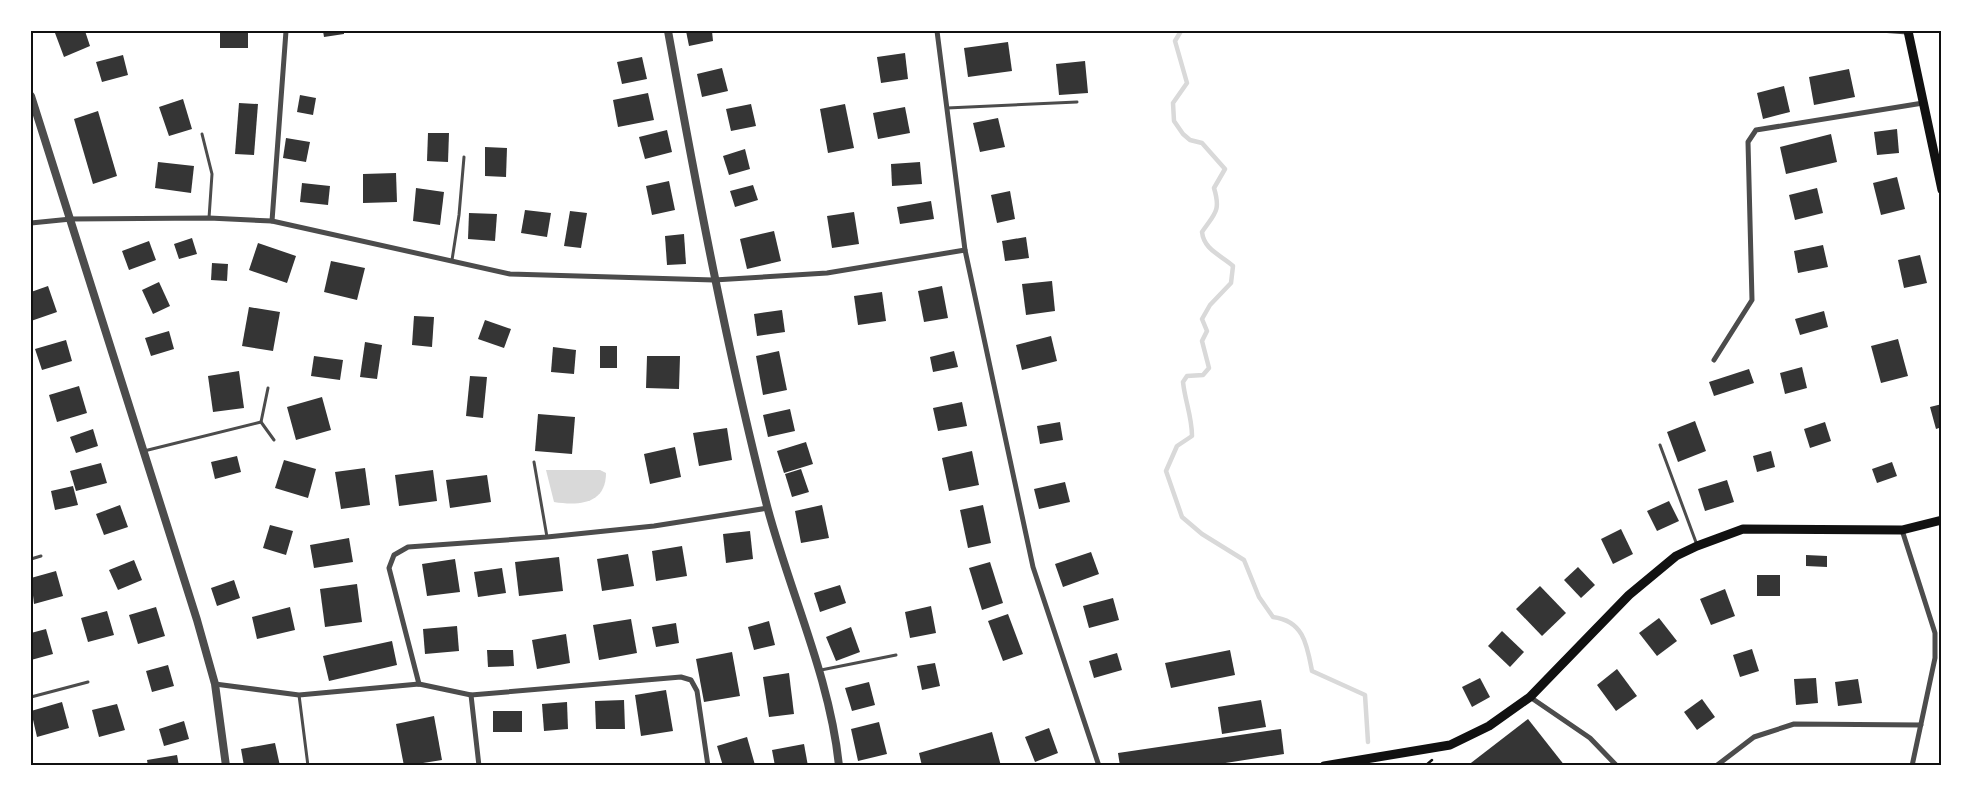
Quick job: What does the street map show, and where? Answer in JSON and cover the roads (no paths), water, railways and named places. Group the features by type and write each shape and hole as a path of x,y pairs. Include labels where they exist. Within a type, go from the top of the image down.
{"main road":[{"path":"1908,32 1942,190"},
{"path":"1324,766 1450,745 1489,726 1530,697 1629,595 1676,556 1697,546 1742,529 1902,530 1942,520"}],"street":[{"path":"272,221 286,31"},
{"path":"668,31 714,280 768,508 818,670 836,738 839,766"},
{"path":"938,31 965,250 1033,568 1099,766"},
{"path":"31,96 197,620 215,684 226,766"},
{"path":"1714,360 1752,300 1748,142 1750,135 1756,130 1923,103"},
{"path":"31,222 70,219 209,218 272,221 510,274 714,280 827,273 965,250"},
{"path":"419,684 389,568 394,555 408,547 547,537 654,526 768,508"},
{"path":"1902,530 1935,633 1935,658 1912,766"},
{"path":"215,684 299,695 419,684 471,695 681,676 692,680 697,691 708,766"},
{"path":"471,695 479,766"},
{"path":"1530,697 1590,738 1617,766"},
{"path":"1716,766 1754,737 1794,724 1921,725"}],"lane":[{"path":"1880,31 1908,32"},
{"path":"947,108 1077,102"},
{"path":"202,134 212,174 209,218"},
{"path":"452,261 460,215 464,157"},
{"path":"268,388 261,422 274,440"},
{"path":"143,451 261,422"},
{"path":"1660,446 1697,546"},
{"path":"534,462 547,537"},
{"path":"31,559 41,556"},
{"path":"818,670 896,655"},
{"path":"31,697 88,682"},
{"path":"299,695 308,766"}],"waterway":[{"path":"1181,31 1175,41 1187,83 1173,103 1174,121 1183,134 1190,140 1202,143 1225,169 1214,188 1217,202 1216,212 1202,232 1203,238 1210,248 1233,266 1231,283 1210,305 1202,319 1207,331 1202,341 1209,368 1203,375 1187,376 1183,382 1192,436 1177,446 1166,471 1182,517 1202,534 1244,560 1259,597 1273,617 1283,619 1298,629 1306,644 1312,671 1365,695 1368,742"}]}
